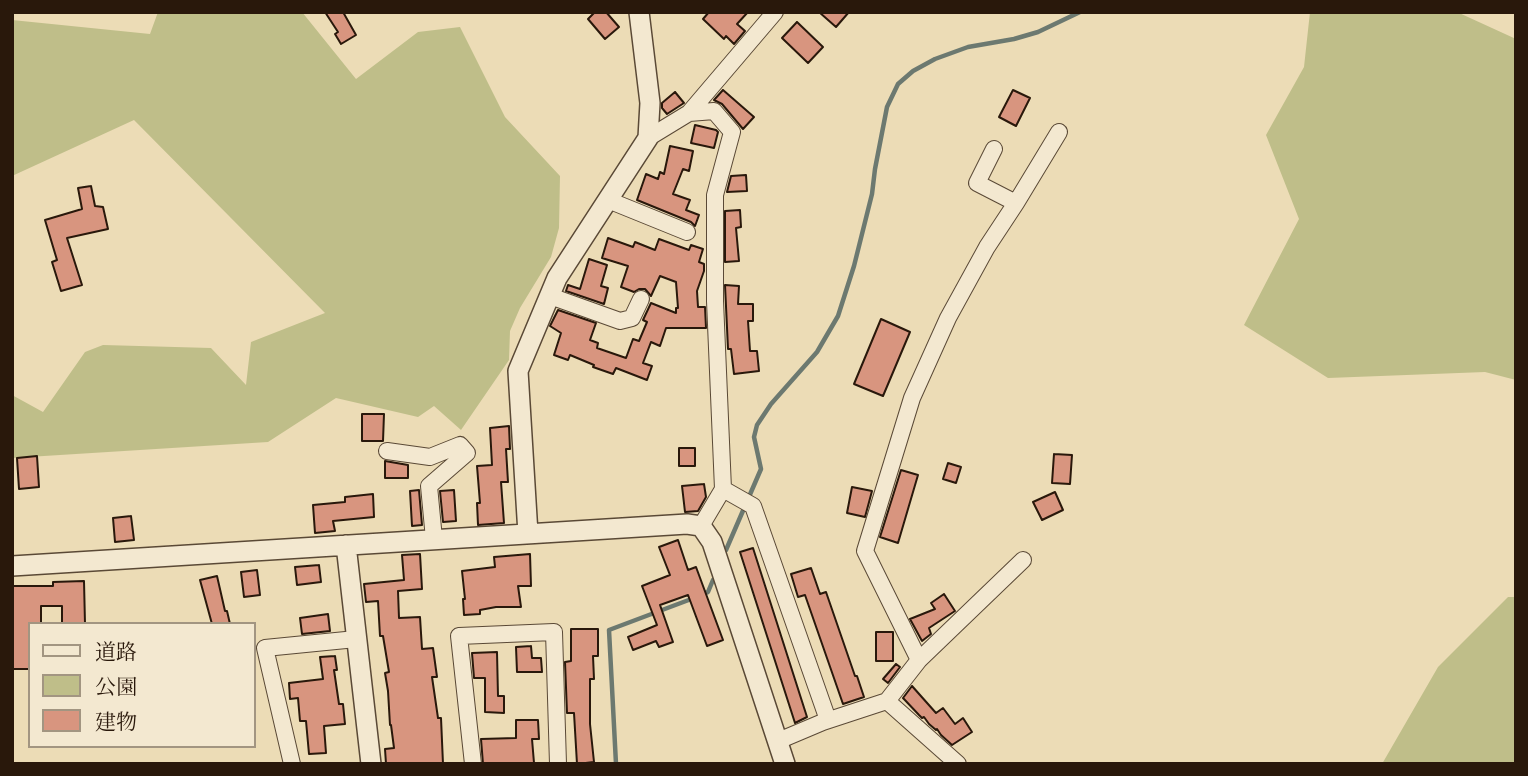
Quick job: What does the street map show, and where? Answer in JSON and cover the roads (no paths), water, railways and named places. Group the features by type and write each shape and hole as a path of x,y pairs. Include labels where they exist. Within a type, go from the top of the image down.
{"street":[{"path":"639,12 650,103 648,138"},
{"path":"528,534 518,371 557,278 648,138 689,113 775,12"},
{"path":"689,113 714,111 732,132 715,195 715,301 723,489 701,526"},
{"path":"919,660 865,551 912,398 948,318 986,247 1059,132"},
{"path":"994,149 977,183 1016,202"},
{"path":"608,200 687,232"},
{"path":"550,296 620,321 632,318 641,299"},
{"path":"387,451 430,457 460,445 467,453 429,486 434,539"},
{"path":"723,489 753,506 828,720"},
{"path":"12,566 687,524 701,526 712,541 785,764"},
{"path":"346,545 371,764"},
{"path":"778,741 828,720 887,701 919,660 1023,560"},
{"path":"473,764 459,636 554,632 558,764"},
{"path":"292,764 265,648 356,639"},
{"path":"887,701 958,764"}],"waterway":[{"path":"726,550 761,469 754,437 757,425 771,404 817,352 838,316 872,194 887,107 898,84 913,71 935,59 968,47 1038,32 1080,12"},
{"path":"702,594 708,592 713,580"},
{"path":"616,764 609,630 694,598"}]}
